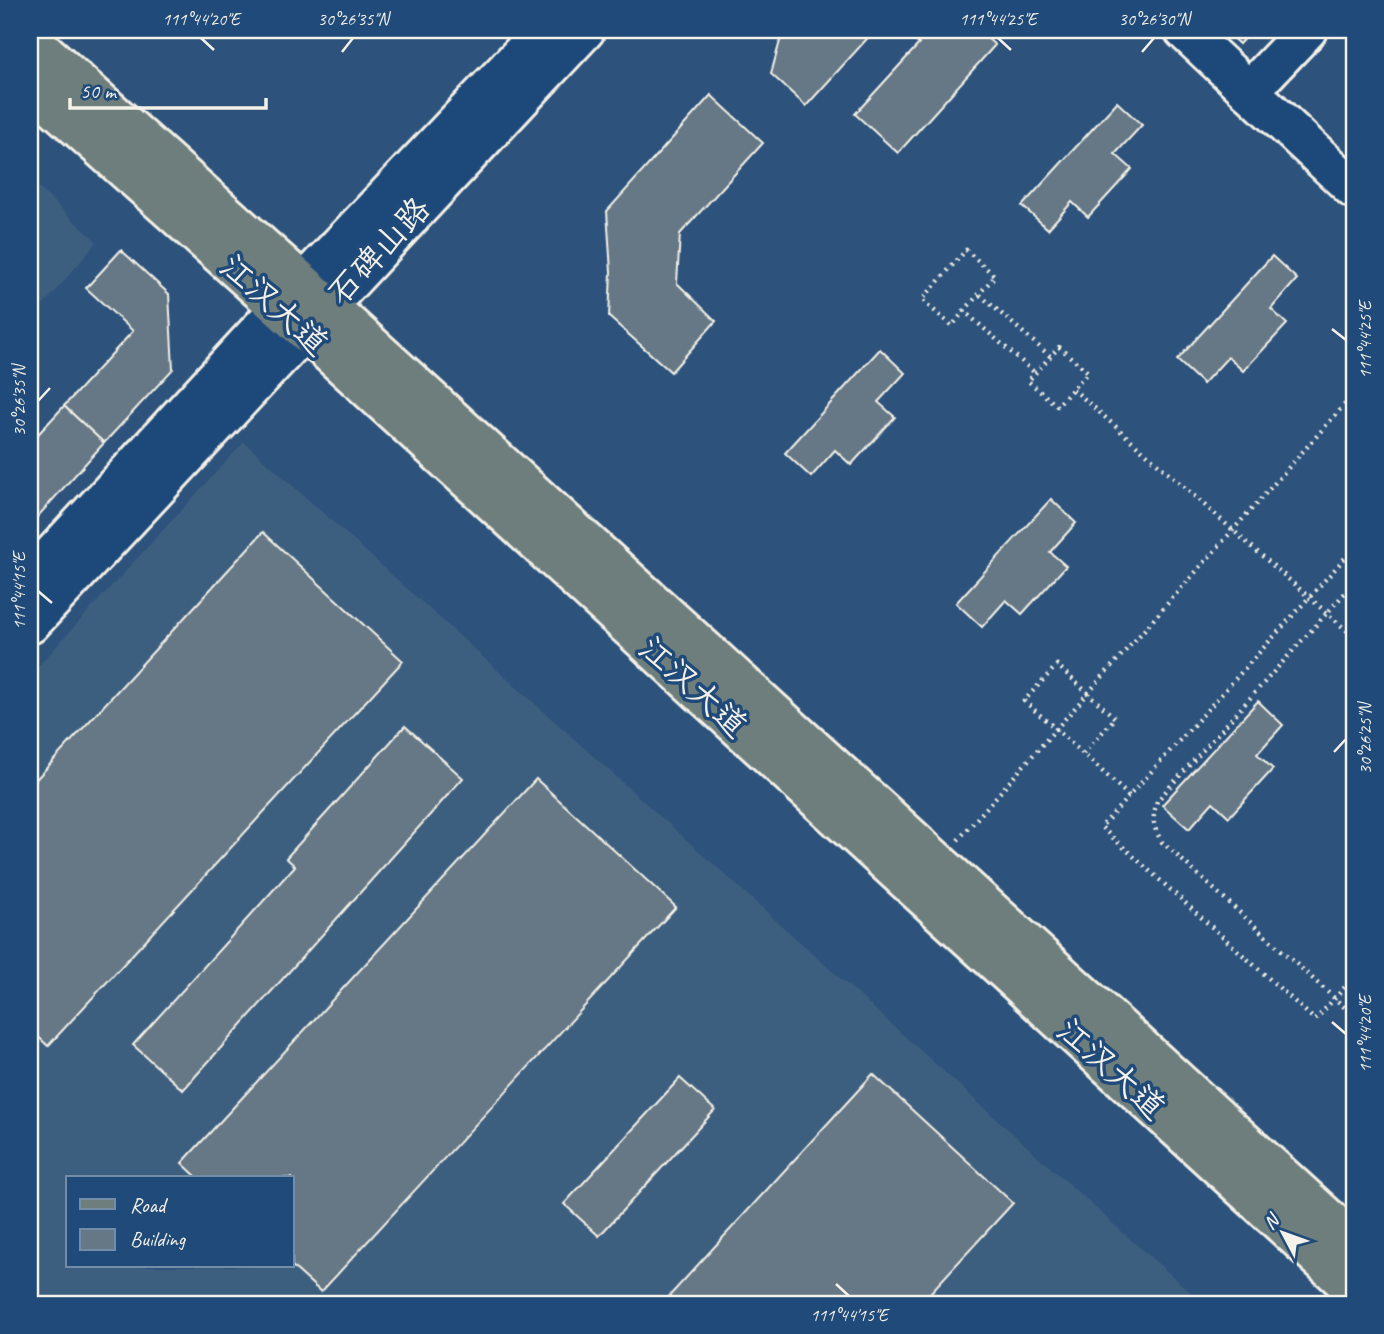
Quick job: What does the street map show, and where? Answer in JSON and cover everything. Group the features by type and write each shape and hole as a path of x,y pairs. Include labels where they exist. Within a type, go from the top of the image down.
{"main road":[{"name":"江汉大道","path":"30,39 304,307 1354,1290"},
{"name":"江汉大道","path":"30,85 304,307 1354,1242"}],"street":[{"path":"30,579 304,307 544,30"},
{"name":"石碑山路","path":"30,624 304,307 584,30"},
{"path":"1184,30 1354,188"},
{"path":"1249,91 1307,30"}],"path":[{"path":"966,250 995,276 964,311 952,326 922,300 966,250"},
{"path":"979,295 1050,356"},
{"path":"964,311 1035,373"},
{"path":"1059,346 1088,372 1057,406 1028,381 1050,356 1059,346"},
{"path":"1073,389 1354,637"},
{"path":"956,842 1354,394"},
{"path":"1354,548 1101,827 1315,1020 1354,977"},
{"path":"1354,583 1157,801 1153,818 1154,830 1162,842 1354,1016"},
{"path":"1083,754 1115,718 1057,665 1024,701 1129,796"}],"shaded area":[{"path":"30,180 97,242 30,321"},
{"path":"244,442 1204,1304 30,1304 30,675"}],"building":[{"path":"783,30 875,30 806,106 771,74"},
{"path":"902,30 978,30 995,45 898,153 855,114 919,44"},
{"path":"1224,30 1252,30 1239,44"},
{"path":"711,95 763,143 680,234 677,283 716,321 671,372 609,317 611,272 607,211"},
{"path":"1117,102 1142,125 1115,154 1132,169 1088,217 1072,202 1048,229 1022,206"},
{"path":"121,250 169,294 173,369 104,443 64,406 133,331 86,288"},
{"path":"1272,256 1297,279 1271,309 1287,324 1243,371 1228,357 1203,384 1177,360"},
{"path":"880,349 905,373 878,402 895,417 851,465 835,450 811,477 785,453"},
{"path":"64,406 104,443 30,525 30,443"},
{"path":"1051,499 1076,523 1050,552 1066,566 1022,614 1006,600 982,627 956,603"},
{"path":"263,532 403,661 48,1046 30,1029 30,786"},
{"path":"1258,701 1283,725 1257,754 1273,769 1229,817 1213,802 1189,829 1162,805"},
{"path":"405,726 463,778 183,1090 133,1045 295,866 286,858"},
{"path":"536,779 676,907 321,1292 294,1268 294,1176 196,1176 182,1163"},
{"path":"873,1074 1013,1203 920,1304 662,1304"},
{"path":"680,1078 715,1110 599,1236 564,1204"}]}
